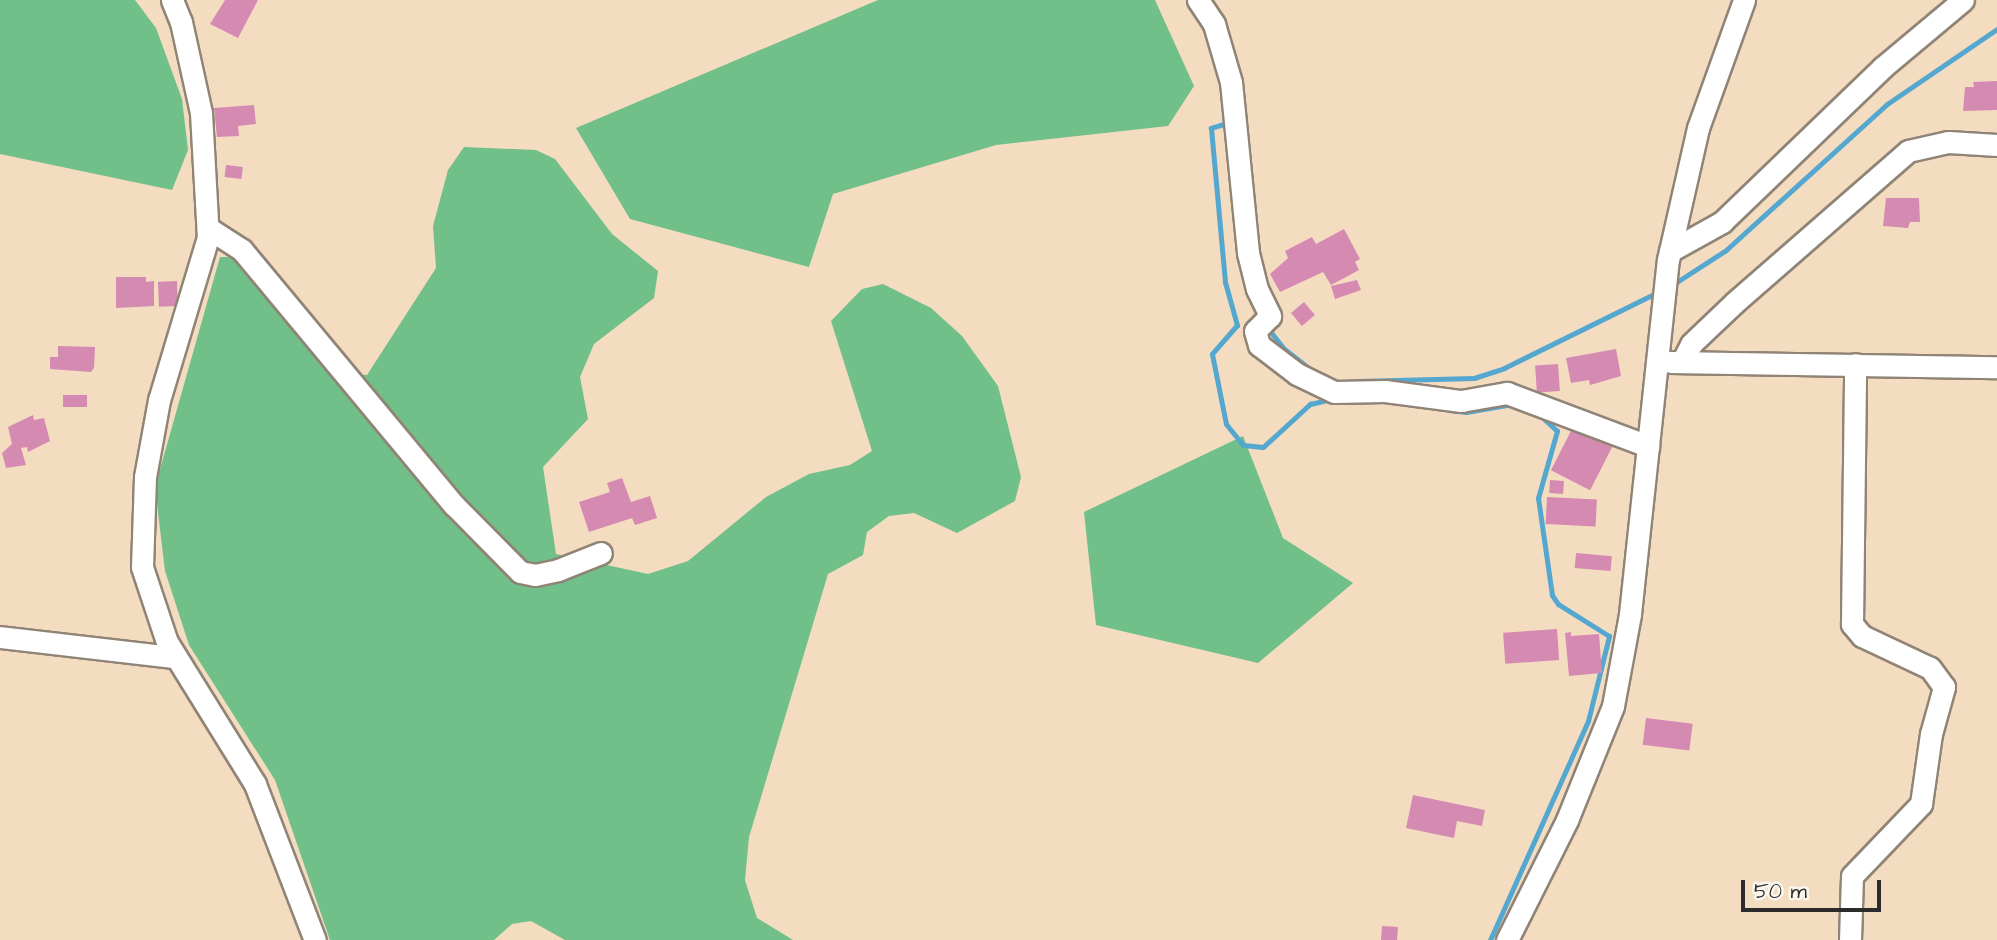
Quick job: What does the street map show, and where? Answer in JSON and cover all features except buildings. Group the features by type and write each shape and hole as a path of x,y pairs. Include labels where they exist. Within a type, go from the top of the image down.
{"street":[{"path":"172,0 181,22 201,113 207,248 159,400 145,477 142,567 174,657 216,715 255,784 315,940"},
{"path":"1198,0 1214,24 1231,82 1248,253 1257,289 1270,316 1255,331 1259,345 1297,374 1334,392 1385,391 1461,401 1507,393 1648,446"},
{"path":"1507,940 1567,820 1613,706 1630,614 1670,251 1698,128 1744,0"},
{"path":"1670,251 1722,222 1884,67 1963,0"},
{"path":"1682,362 1691,344 1734,303 1908,151 1948,142 1997,145"},
{"path":"208,228 242,250 454,505 520,572 535,575 558,570 601,553"},
{"path":"1658,362 1997,367"},
{"path":"1850,940 1852,876 1921,804 1944,687 1930,668 1862,636 1852,624 1856,364"},
{"path":"0,637 174,657"}],"green space":[{"path":"0,0 135,0 156,28 182,99 188,150 172,190 0,154"},
{"path":"878,0 1155,0 1194,86 1168,126 996,145 833,194 809,267 630,219 576,128"},
{"path":"464,147 536,150 555,159 612,234 658,271 654,298 594,344 580,377 588,419 543,467 556,554 648,574 688,561 766,497 809,474 850,465 872,451 831,321 862,289 883,284 931,308 962,336 998,386 1021,477 1015,501 957,533 914,513 889,516 867,532 863,555 828,574 749,837 745,880 757,918 793,940 565,940 531,921 512,924 494,940 330,940 275,780 189,645 165,571 155,487 220,257 232,257 351,374 367,375 436,268 433,226 448,170"},
{"path":"1243,436 1283,538 1353,583 1258,663 1096,625 1084,512"}],"waterway":[{"path":"1672,285 1726,250 1887,104 1997,29"},
{"path":"1227,123 1211,128 1225,282 1237,325 1212,354 1226,424 1243,445 1263,447 1310,404 1332,399"},
{"path":"1357,381 1474,378 1504,368 1660,291"},
{"path":"1266,326 1283,348 1312,371"},
{"path":"1449,410 1466,412 1512,404"},
{"path":"1490,940 1588,721 1609,636 1558,604 1552,595 1538,498 1557,431 1540,415"}]}
